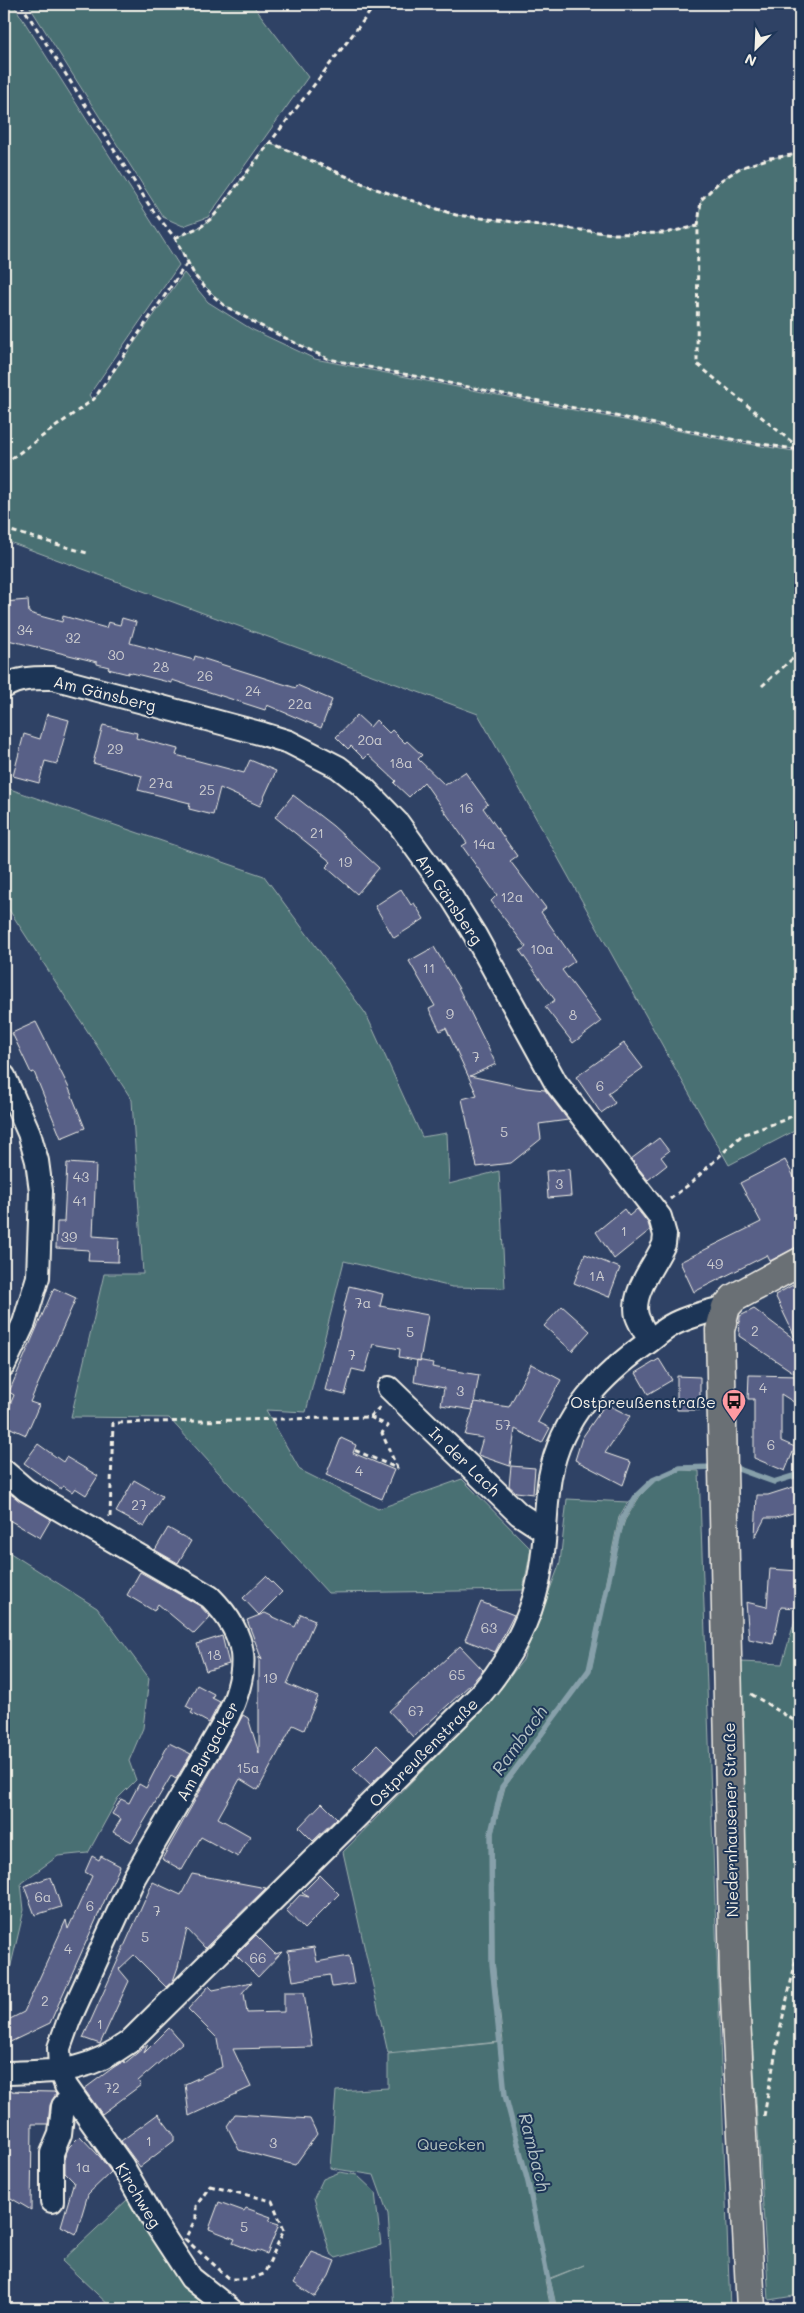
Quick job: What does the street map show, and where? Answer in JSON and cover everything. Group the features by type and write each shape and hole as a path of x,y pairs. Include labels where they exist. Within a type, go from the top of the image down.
{"main road":[{"name":"Ostpreußenstraße","path":"723,1318 734,1298 800,1262"},
{"name":"Niedernhausener Straße","path":"723,1318 722,1479 734,1980 751,2309"}],"street":[{"name":"Am Gänsberg","path":"6,681 54,678 263,734 289,742 314,754 338,767 360,784 398,823 452,898 475,935 556,1083 655,1210 664,1226 664,1244 639,1293 636,1304 637,1316 650,1341"},
{"path":"4,1076 29,1133 37,1161 41,1192 38,1277 24,1323 4,1365"},
{"name":"Ostpreußenstraße","path":"4,2073 60,2070 89,2065 102,2060 144,2029 480,1695 508,1658 530,1613 542,1567 550,1477 555,1457 580,1407 604,1377 633,1352 677,1322 723,1318"},
{"name":"In der Lach","path":"388,1388 519,1514 545,1531"},
{"name":"Am Burgacker","path":"4,1471 26,1490 210,1597 225,1612 236,1632 242,1651 243,1672 238,1694 227,1718 134,1878 68,2020 59,2048 60,2070"},
{"name":"Kirchweg","path":"60,2070 66,2086 74,2099 122,2165 155,2223 191,2278 230,2309"},
{"path":"52,2201 52,2153 60,2134 64,2106 67,2102 74,2099"}],"path":[{"path":"21,4 151,208 175,238 195,276 226,306 259,326 328,359 736,440 800,450"},
{"path":"175,238 202,226 212,217 376,4"},
{"path":"269,142 372,188 456,214 614,234 665,233 698,226"},
{"path":"800,154 770,158 748,165 720,181 701,200 698,226 697,364 800,450"},
{"path":"4,464 94,398 187,264"},
{"path":"4,528 87,552"},
{"path":"762,686 800,652"},
{"path":"655,1210 691,1182 742,1135 784,1120 800,1112"},
{"path":"109,1538 113,1423 370,1417 388,1426 382,1433 397,1468 354,1450"},
{"path":"727,1679 800,1724"},
{"path":"762,2122 766,2113 780,2029 800,1943 800,1891"},
{"path":"210,2186 272,2201 284,2230 264,2274 250,2279 230,2278 185,2239 196,2218 196,2206 210,2186"}],"green space":[{"path":"4,4 13,4 179,265 89,395 93,401 184,273 208,302 251,329 315,359 736,442 800,452 800,1128 729,1165 478,714 4,540"},
{"path":"28,4 252,4 308,77 208,217 183,226 163,217"},
{"path":"269,142 373,188 456,215 614,234 665,233 698,226 701,200 720,181 740,168 770,158 800,154 800,450 736,440 328,359 225,306 195,276 175,238 202,226 213,217"},
{"path":"4,787 264,876 366,1014 422,1137 447,1133 449,1184 499,1171 505,1288 452,1287 344,1261 306,1412 266,1410 300,1470 378,1509 462,1479 531,1549 523,1590 328,1593 169,1418 71,1417 104,1274 143,1274 132,1100 4,902"},
{"name":"Quecken","path":"681,1470 699,1471 730,2309 557,2309 550,2279 584,2265 545,2280 551,2309 394,2309 388,2214 374,2175 330,2168 336,2091 388,2088 388,2054 503,2042 494,1961 493,1833 505,1787 591,1670 615,1551 625,1520 640,1496 654,1481"},
{"path":"567,1499 628,1502 619,1517 588,1669 501,1786 490,1833 491,1962 498,2042 388,2053 343,1852 494,1697 523,1660 560,1563"},
{"path":"4,1549 97,1608 149,1678 143,1728 129,1761 136,1780 118,1798 88,1853 58,1856 21,1883 24,1910 10,1969 4,1970"},
{"path":"800,1603 800,2295 769,2300 747,1960 741,1662 782,1664"},
{"path":"340,2172 357,2175 375,2192 381,2245 336,2258 330,2253 314,2198 323,2179"},
{"path":"129,2198 219,2309 113,2309 62,2261"}],"building":[{"path":"28,600 29,613 62,622 63,616 106,628 108,622 120,625 122,618 136,622 130,643 194,660 195,656 296,688 297,685 332,700 321,728 267,705 265,710 172,680 172,683 128,672 128,674 108,669 109,667 97,664 97,662 4,639 4,602"},
{"path":"47,714 69,720 57,764 45,761 39,783 13,776 24,734 40,739"},
{"path":"357,715 370,727 376,720 389,733 392,730 405,743 407,741 422,755 418,759 445,785 465,772 488,804 483,808 517,856 510,861 546,908 541,912 575,961 562,970 601,1022 573,1043 545,1007 555,1000 520,951 526,947 491,901 497,895 462,846 467,843 424,782 409,797 394,783 396,781 368,755 364,759 351,746 348,749 336,737"},
{"path":"103,725 137,733 136,738 178,749 176,755 244,773 250,760 276,771 260,806 220,788 213,815 189,809 190,803 138,790 142,776 93,763"},
{"path":"293,795 333,826 379,868 357,894 326,867 331,862 275,817"},
{"path":"401,889 411,905 414,903 424,919 394,938 375,906"},
{"path":"434,947 458,987 496,1064 470,1076 526,1088 545,1090 568,1120 539,1124 541,1139 511,1163 477,1167 462,1099 477,1095 446,1028 440,1031 429,1009 435,1006 409,961"},
{"path":"36,1022 68,1086 85,1128 61,1138 34,1072 31,1073 12,1033"},
{"path":"624,1043 643,1068 608,1093 615,1103 601,1113 576,1077"},
{"path":"659,1138 669,1151 661,1157 667,1165 648,1180 631,1159"},
{"path":"785,1160 800,1188 800,1245 770,1261 767,1255 694,1292 680,1262 761,1222 740,1183"},
{"path":"67,1163 96,1165 93,1236 119,1238 118,1262 88,1261 89,1250 56,1248 57,1222 64,1222"},
{"path":"569,1169 571,1196 548,1198 546,1171"},
{"path":"624,1209 629,1216 637,1209 648,1223 650,1230 614,1259 596,1232"},
{"path":"585,1254 620,1268 609,1297 574,1283"},
{"path":"800,1281 800,1406 781,1394 781,1441 795,1447 785,1471 754,1458 754,1399 748,1399 749,1375 799,1376 739,1336 740,1316 754,1309 797,1341 775,1295"},
{"path":"349,1286 383,1294 380,1306 428,1315 420,1361 399,1357 400,1349 373,1344 365,1372 352,1369 345,1395 325,1390 345,1311 343,1311"},
{"path":"54,1288 76,1298 30,1402 39,1405 26,1435 4,1425 4,1419 14,1395 9,1392"},
{"path":"562,1306 590,1331 572,1351 544,1326"},
{"path":"659,1359 672,1380 648,1394 636,1373"},
{"path":"417,1360 433,1363 432,1367 479,1375 473,1409 475,1402 509,1407 531,1364 561,1380 538,1422 550,1428 542,1443 515,1429 510,1466 478,1455 483,1438 465,1435 473,1410 441,1405 444,1388 414,1382"},
{"path":"677,1376 700,1377 700,1410 677,1410"},
{"path":"604,1406 610,1406 630,1416 605,1453 631,1462 623,1485 575,1460 582,1438"},
{"path":"341,1438 356,1445 353,1453 394,1470 382,1499 326,1475"},
{"path":"38,1444 63,1462 66,1457 98,1476 86,1495 75,1488 72,1492 63,1486 61,1489 24,1463"},
{"path":"511,1466 535,1468 533,1494 516,1492 509,1486"},
{"path":"134,1480 162,1496 144,1527 116,1512"},
{"path":"793,1487 800,1511 776,1518 765,1518 755,1537 757,1495 768,1495"},
{"path":"10,1494 51,1519 40,1538 4,1517 4,1506"},
{"path":"168,1528 191,1541 178,1563 155,1550"},
{"path":"770,1569 799,1571 797,1608 781,1607 773,1644 749,1639 746,1602 767,1607"},
{"path":"140,1572 200,1606 210,1617 194,1634 158,1604 154,1611 127,1595"},
{"path":"266,1576 282,1592 259,1615 243,1598"},
{"path":"481,1602 514,1615 495,1652 465,1640"},
{"path":"265,1613 295,1627 301,1614 315,1620 287,1684 318,1697 304,1730 293,1725 258,1790 240,1779 218,1818 250,1836 238,1857 201,1837 182,1870 162,1859 243,1715 248,1718 259,1753 259,1657 262,1660 247,1620"},
{"path":"222,1636 229,1664 206,1671 197,1644"},
{"path":"460,1646 483,1670 472,1683 413,1737 389,1711"},
{"path":"197,1685 214,1694 212,1698 220,1702 209,1723 191,1713 193,1710 186,1706"},
{"path":"169,1743 191,1754 176,1779 171,1776 132,1842 113,1832 121,1819 112,1814 121,1799 129,1803 139,1784 146,1788"},
{"path":"377,1745 394,1762 370,1785 353,1769"},
{"path":"322,1803 337,1818 313,1841 299,1827"},
{"path":"92,1856 99,1860 101,1856 120,1866 50,2023 4,2045 4,2022 24,2012 66,1920 68,1929 92,1876 85,1872"},
{"path":"192,1874 266,1888 205,1948 187,1929 173,1981 166,1987 134,1955 119,1969 129,1981 100,2044 83,2038 153,1882 181,1895"},
{"path":"320,1875 339,1894 304,1929 286,1910 300,1895 309,1897 302,1893"},
{"path":"51,1877 61,1907 35,1915 24,1886"},
{"path":"256,1935 275,1954 282,1952 258,1977 236,1955"},
{"path":"314,1947 317,1962 349,1956 354,1984 332,1987 330,1975 293,1981 288,1951"},
{"path":"252,1982 241,1994 244,1993 247,2013 284,2012 284,1992 304,1992 312,2047 233,2049 251,2087 189,2116 185,2084 222,2067 217,2038 188,2009 209,1986 213,1990"},
{"path":"169,2028 182,2043 138,2081 141,2085 102,2114 84,2089 114,2067 124,2061 125,2063 148,2044 144,2053"},
{"path":"4,2091 54,2092 56,2094 50,2105 48,2124 32,2124 31,2210 4,2194"},
{"path":"158,2114 174,2135 174,2141 140,2167 121,2141"},
{"path":"235,2114 310,2119 317,2134 295,2165 239,2150 227,2126"},
{"path":"80,2136 111,2172 88,2194 76,2234 61,2226 74,2182 65,2173 65,2156 69,2147"},
{"path":"219,2202 244,2211 246,2208 271,2217 269,2221 279,2224 267,2254 233,2243 235,2239 209,2229"},
{"path":"312,2252 335,2261 329,2276 315,2297 294,2283"}],"waterway":[{"name":"Rambach","path":"730,1466 774,1482 800,1474"},
{"name":"Rambach","path":"554,2309 528,2182 505,2095 492,1963 491,1833 502,1787 589,1670 622,1519 637,1495 653,1480 680,1468 715,1467"}],"place":[{"name":"Ostpreußenstraße","path":"734,1422"}]}
